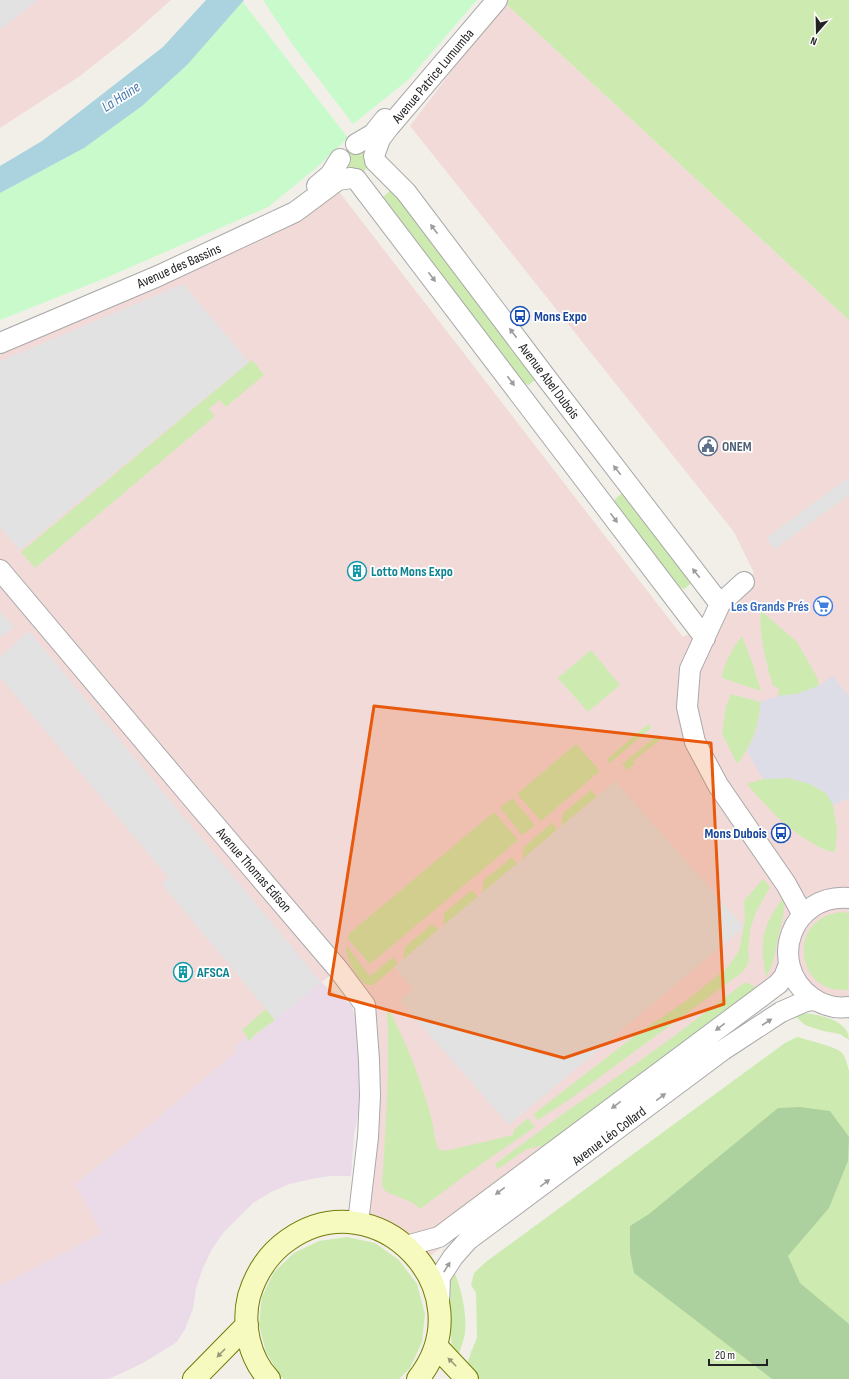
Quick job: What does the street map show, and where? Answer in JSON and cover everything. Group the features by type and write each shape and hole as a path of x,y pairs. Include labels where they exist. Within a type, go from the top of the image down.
{"street":[{"name":"Avenue Patrice Lumumba","path":"356,144 373,134 486,0"},
{"name":"Avenue Patrice Lumumba","path":"374,158 380,139 389,127 497,0"},
{"path":"358,183 371,172 374,158 367,147 356,144 345,149 342,153 340,159 342,170 358,183 705,638"},
{"name":"Avenue Abel Dubois","path":"374,158 406,192 720,604"},
{"name":"Avenue des Bassins","path":"0,332 292,204 330,175 340,159"},
{"name":"Avenue des Bassins","path":"0,343 158,276 295,212 338,180 358,183"},
{"name":"Avenue Thomas Edison","path":"0,570 338,969 365,1005 370,1060 370,1096 368,1137 358,1223"},
{"path":"744,582 720,604 690,670 687,707 694,742 718,786 786,884 803,914"},
{"path":"849,898 840,897 827,900 814,906 803,914 796,923 789,943 788,954 789,964 795,979 804,991 833,1005 849,1020"},
{"name":"Avenue Léo Collard","path":"406,1246 439,1237 446,1232 778,984 784,977 789,964"},
{"name":"Avenue Léo Collard","path":"439,1303 440,1278 453,1257 468,1240 723,1050 781,1012 806,1001 833,1005"},
{"path":"268,1379 252,1351 247,1325 248,1304 253,1283 264,1264 278,1247 295,1235 315,1226 336,1222 358,1223 384,1231 406,1246 422,1262 432,1282 439,1303 440,1325 436,1346 426,1368 418,1379"},
{"path":"194,1379 247,1325"},
{"path":"436,1346 467,1379"}],"highlighted area":[{"path":"374,706 711,743 724,1004 564,1058 329,994"}],"shaded area":[{"path":"0,0 171,0 127,39 80,76 0,128"},
{"path":"0,0 38,0 0,30"},
{"path":"504,2 849,320 849,1020 833,1007 798,984 422,1262 358,1223 365,1005 338,969 275,1020 256,1034 234,1047 238,1051 139,1134 102,1233 0,1286 0,335 291,210 330,180 683,637 713,620 744,582 754,573 734,532 410,126"},
{"path":"183,284 249,362 20,550 0,527 0,361"},
{"path":"849,477 849,495 775,549 766,538"},
{"path":"0,611 14,627 0,638"},
{"path":"29,631 321,982 275,1020 162,884 168,877 0,677 0,657"},
{"path":"833,676 849,697 849,798 833,805 826,793 810,784 789,778 763,779 747,751 757,729 760,713 760,702 778,696 796,694 819,686"},
{"path":"615,781 744,927 509,1125 400,1001 413,989 394,967"},
{"path":"321,982 351,1005 361,1032 362,1094 354,1135 351,1176 331,1176 290,1184 271,1192 253,1203 224,1232 212,1249 196,1288 193,1309 185,1329 177,1342 143,1363 109,1379 0,1379 0,1286 102,1233 75,1184 139,1134 237,1051 234,1047 246,1037 249,1041"}],"green space":[{"path":"263,0 477,0 408,80 353,124 295,48"},
{"path":"505,0 849,0 849,320 504,2"},
{"path":"242,1 348,138 315,169 268,207 108,277 0,320 0,193 84,148 142,106 187,65"},
{"path":"357,149 366,152 369,161 366,170 357,173 348,170 345,161 348,152"},
{"path":"394,187 537,378 529,385 523,383 382,198"},
{"path":"252,360 264,375 226,407 220,400 209,409 215,416 35,568 21,552"},
{"path":"625,491 693,582 684,589 680,587 615,505 615,499"},
{"path":"761,611 797,642 817,677 819,686 796,694 778,696 779,688 773,686 768,669 761,628"},
{"path":"742,636 761,691 722,678 727,661"},
{"path":"591,650 620,685 588,712 558,678"},
{"path":"731,694 760,702 760,711 754,735 737,764 722,733 726,706"},
{"path":"648,724 651,728 610,763 607,759"},
{"path":"658,735 660,740 633,761 635,764 627,770 622,764"},
{"path":"576,744 600,771 541,821 517,794"},
{"path":"789,778 810,784 826,793 833,805 837,830 835,852 826,850 802,837 769,809 747,784 763,779"},
{"path":"591,790 597,797 561,826 563,813"},
{"path":"512,798 535,825 522,835 500,808"},
{"path":"494,812 518,840 370,964 347,938 350,933"},
{"path":"552,823 557,830 522,860 524,847"},
{"path":"512,857 517,864 482,893 484,880"},
{"path":"763,879 770,887 756,912 750,930 748,952 749,961 745,969 570,1099 538,1120 533,1114 637,1034 686,1001 727,968 739,951 745,920 744,901"},
{"path":"472,890 478,897 443,927 444,913"},
{"path":"783,898 783,918 773,963 766,977 763,955 764,935 770,917"},
{"path":"842,912 849,913 848,990 830,988 824,986 816,980 806,964 804,954 804,944 812,927 824,917"},
{"path":"432,924 438,930 403,960 405,947"},
{"path":"346,945 370,976 393,957 398,964 372,986 365,984 351,966 347,956"},
{"path":"744,983 748,983 758,988 552,1144 527,1149 498,1169 495,1164 571,1108 673,1037"},
{"path":"387,1007 406,1044 416,1070 425,1097 438,1149 445,1151 513,1135 514,1130 528,1118 535,1127 467,1174 420,1209 413,1203 385,1191 382,1185 388,1074"},
{"path":"266,1009 275,1020 247,1041 248,1038 242,1030"},
{"path":"805,1013 826,1017 839,1023 848,1033 849,1040 840,1034 823,1031 805,1025 794,1015"},
{"path":"797,1037 829,1046 839,1051 844,1057 849,1071 849,1379 475,1379 466,1368 477,1338 476,1293 471,1285 474,1273 487,1261 785,1043"},
{"path":"800,1107 830,1111 849,1137 848,1161 829,1208 788,1256 800,1283 849,1324 849,1379 772,1379 634,1273 630,1253 630,1226 649,1214 778,1108"},
{"path":"347,1237 375,1243 399,1260 417,1284 425,1314 422,1342 410,1368 399,1379 284,1379 280,1376 266,1352 259,1325 262,1297 274,1272 294,1253 319,1241"},
{"path":"453,1269 461,1292 465,1317 464,1336 458,1357 452,1350 449,1308 449,1281"}],"water":[{"name":"La Haine","path":"206,0 244,0 187,65 142,106 84,148 0,193 0,166 42,141 163,47"}],"place":[{"name":"Mons Expo","path":"520,316"},
{"name":"ONEM","path":"708,446"},
{"name":"Lotto Mons Expo","path":"357,571"},
{"name":"Les Grands Prés","path":"823,606"},
{"name":"Mons Dubois","path":"781,833"},
{"name":"AFSCA","path":"183,972"}]}
